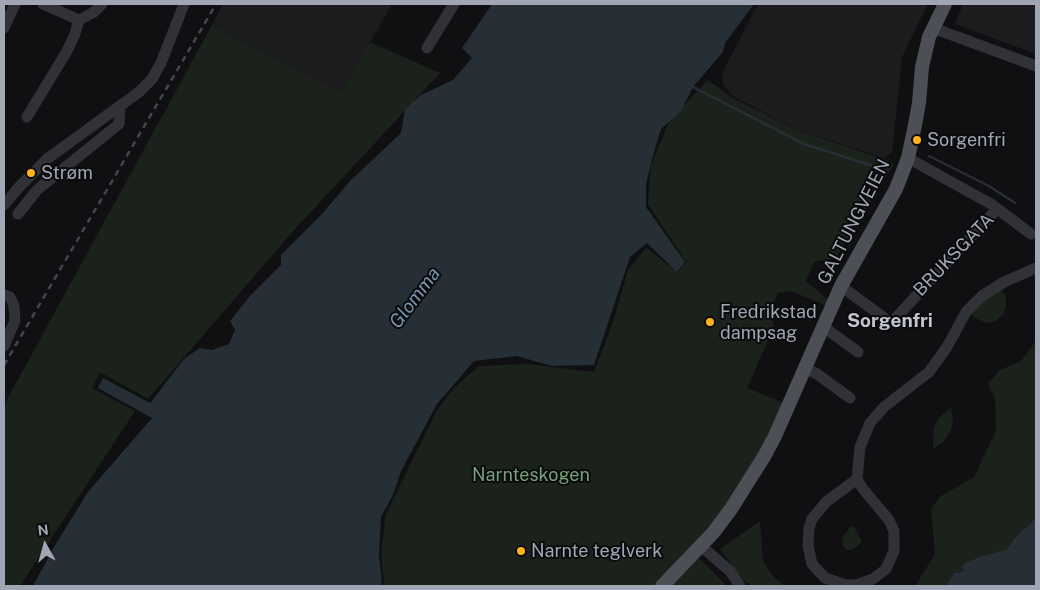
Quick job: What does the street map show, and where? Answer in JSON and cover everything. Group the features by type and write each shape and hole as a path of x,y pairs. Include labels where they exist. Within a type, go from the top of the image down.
{"main road":[{"name":"GALTUNGVEIEN","path":"662,586 700,546 731,509 765,455 841,286 896,189 908,158 919,103 922,68 929,37 945,4"}],"street":[{"path":"4,28 15,4"},
{"path":"43,4 80,20"},
{"path":"27,117 67,51 76,34 80,20 94,12 102,4"},
{"path":"4,205 47,159 139,92 152,78 161,63 184,4"},
{"path":"427,48 454,4"},
{"path":"933,28 1036,66"},
{"path":"18,214 37,190 119,124 120,106"},
{"name":"BRUKSGATA","path":"908,158 990,204 1031,234"},
{"name":"BRUKSGATA","path":"841,286 891,323 997,210"},
{"path":"857,479 826,502 812,519 809,528 808,546 812,564 824,578 846,585 864,583 873,579 886,568 892,558 895,542 894,531 889,520 857,479 860,447 870,423 877,413 929,372 947,347 970,307 982,296 1004,282 1036,268"},
{"path":"4,294 10,297 14,306 15,321 4,346"},
{"path":"822,327 829,330 858,352"},
{"path":"805,368 817,374 850,398"},
{"path":"700,546 730,571 740,586"}],"shaded area":[{"path":"223,4 392,4 341,94 212,25"},
{"path":"758,4 928,4 902,57 892,152 884,158 798,130 734,97 723,85 722,73"},
{"path":"963,4 1036,4 1036,54 955,24"}],"green space":[{"path":"212,25 341,93 370,42 440,73 295,229 148,399 100,372 92,388 135,411 20,586 4,586 4,405"},
{"name":"Narnteskogen","path":"708,80 733,98 797,130 894,164 836,258 814,262 806,281 828,300 827,306 791,291 778,293 770,312 774,328 747,388 784,403 762,452 693,552 727,586 382,586 384,581 381,554 386,514 437,410 454,388 479,366 527,364 594,372 612,325 628,270 646,248 678,272 686,262 648,204 651,165 670,119"},
{"path":"999,290 1002,290 1006,298 1006,307 1003,315 995,321 986,323 973,317 972,313 978,305"},
{"path":"1036,341 1036,518 1013,540 1006,550 963,572 954,573 946,586 915,586 935,554 931,509 941,496 974,477 996,431 995,399 988,383 1000,370 1021,361"},
{"path":"951,407 953,420 951,430 944,441 933,449 934,427 939,418"},
{"path":"760,521 763,560 771,574 785,586 753,586 743,580 720,549"},
{"path":"854,526 862,542 852,550 847,550 843,546 842,539 849,528"}],"water":[{"name":"Glomma","path":"492,4 754,4 725,43 723,52 693,87 681,111 661,129 652,159 646,184 646,207 685,262 677,272 647,243 630,257 594,365 552,366 517,356 474,361 437,404 401,471 393,495 381,517 379,557 382,582 380,586 33,586 54,547 88,492 152,418 98,388 103,378 150,403 185,358 200,348 212,350 229,344 235,330 230,321 250,296 281,265 281,255 323,213 350,181 401,133 405,109 421,95 453,80 472,58 462,48"},
{"path":"1036,518 1036,586 946,586 954,573 963,572 964,564 979,557 1006,550 1013,540"}],"waterway":[{"path":"693,87 804,144 870,165 889,167"},
{"path":"929,156 989,186 1015,203"}],"railway":[{"path":"4,365 216,4"}],"place":[{"name":"Sorgenfri","path":"917,140"},
{"name":"Strøm","path":"31,173"},
{"name":"Fredrikstad dampsag","path":"710,322"},
{"name":"Narnte teglverk","path":"521,551"}],"district":[{"name":"Sorgenfri","path":"890,321"}]}
